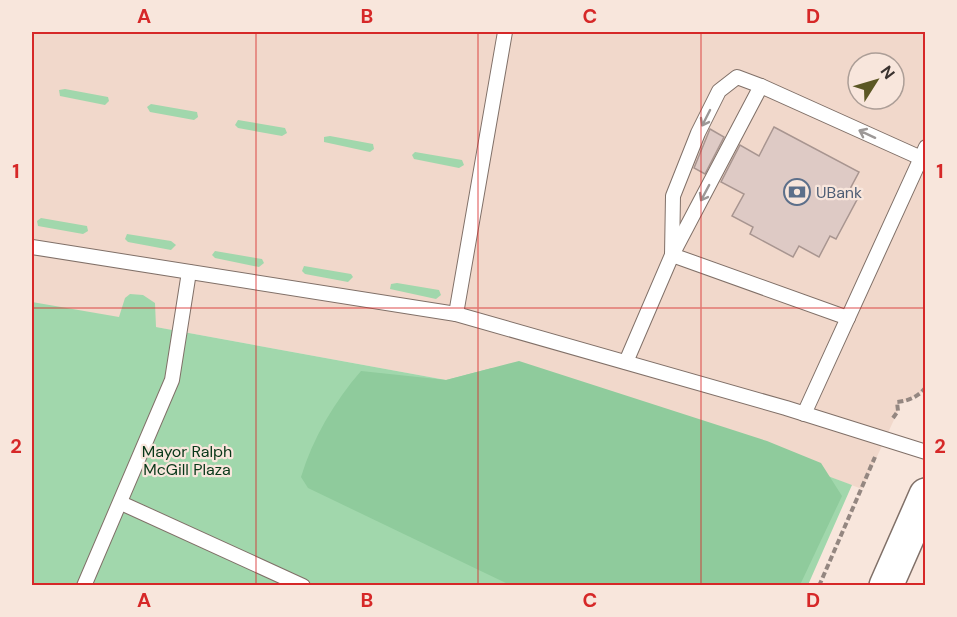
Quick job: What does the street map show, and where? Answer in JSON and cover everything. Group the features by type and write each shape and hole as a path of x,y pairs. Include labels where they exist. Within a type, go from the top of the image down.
{"main road":[{"path":"886,585 926,495"}],"lane":[{"path":"456,314 506,32"},
{"path":"672,255 673,196 698,133 719,91 737,78 923,153 804,414"},
{"path":"626,362 672,255 761,86"},
{"path":"32,247 456,314 804,414 926,452"},
{"path":"672,255 848,318"},
{"path":"84,585 172,380 189,272"},
{"path":"121,503 303,585"}],"path":[{"path":"819,585 872,467 880,438 898,411 897,402 905,402 920,394 926,387"}],"shaded area":[{"path":"32,32 925,32 925,387 920,394 898,402 898,411 862,489 723,437 465,375 446,380 156,327 32,585"}],"green space":[{"path":"65,89 108,97 109,101 105,105 60,96 59,90"},
{"path":"151,104 197,112 198,117 194,120 150,112 147,107"},
{"path":"238,120 285,128 287,133 282,136 238,128 235,125"},
{"path":"330,136 373,144 374,149 370,152 324,142 324,137"},
{"path":"415,152 462,160 464,165 459,168 414,159 412,155"},
{"path":"41,218 87,226 88,231 83,234 38,226 37,221"},
{"path":"127,234 171,241 176,245 171,250 128,242 125,239"},
{"path":"215,251 262,259 264,263 259,267 215,258 212,255"},
{"path":"304,266 351,274 353,277 348,282 305,274 302,271"},
{"path":"391,284 439,290 441,295 436,299 390,289"},
{"name":"Mayor Ralph McGill Plaza","path":"130,294 143,295 155,303 156,327 446,380 492,368 518,370 723,437 852,485 808,585 32,585 32,302 119,317 125,298"},
{"path":"519,361 767,441 821,463 842,496 800,585 510,585 308,488 301,477 325,421 361,371 446,380"}],"building":[{"name":"UBank","path":"774,127 859,172 850,189 860,194 836,239 830,236 819,257 799,246 793,257 750,234 753,227 732,216 744,194 721,182 740,145 759,156"},
{"path":"710,129 724,137 705,174 694,168"}],"place":[{"name":"UBank","path":"797,192"}]}
